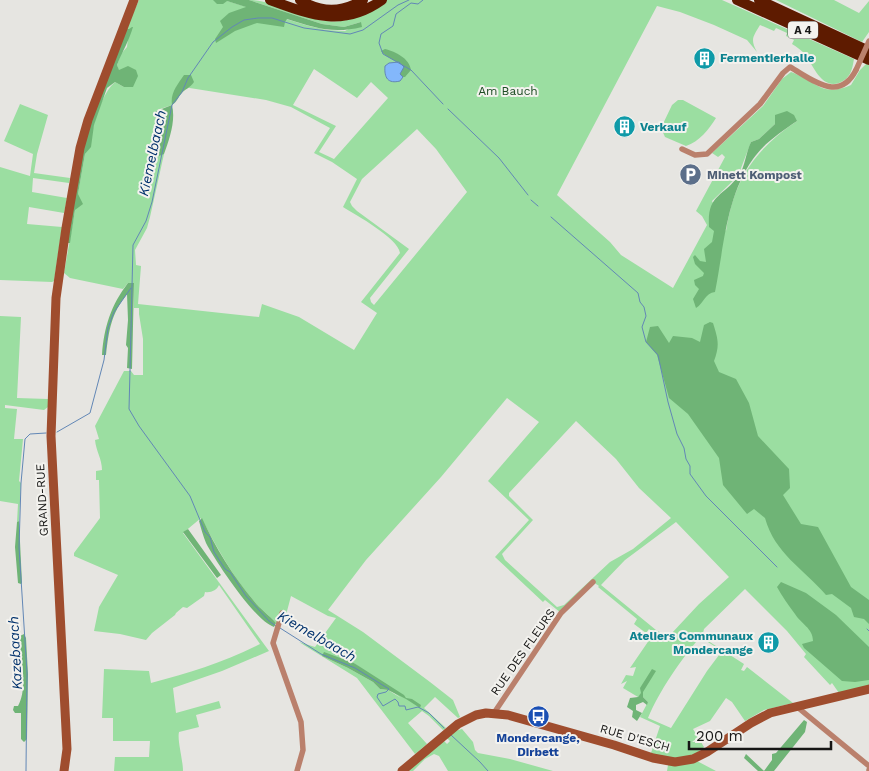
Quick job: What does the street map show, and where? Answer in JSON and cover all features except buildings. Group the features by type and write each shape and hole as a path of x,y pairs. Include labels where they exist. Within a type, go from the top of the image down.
{"highway":[{"path":"270,0 317,16 344,16 362,12 382,0"},
{"path":"290,0 317,16"},
{"path":"300,0 316,8 332,11 346,8 363,0"},
{"path":"344,16 372,0"},
{"name":"A 4","path":"737,0 869,60"},
{"name":"A 4","path":"760,0 869,51"},
{"path":"768,0 813,24"}],"main road":[{"name":"GRAND-RUE","path":"64,771 67,749 51,436 56,298 80,148 88,120 134,0"},
{"name":"RUE D'ESCH","path":"402,771 461,722 476,715 494,713 508,715 653,758 675,762 693,759 760,718 781,710 869,689"}],"street":[{"path":"682,149 695,155 707,154 760,104 783,73 790,67 830,88 848,83 869,41"},
{"name":"RUE DES FLEURS","path":"494,713 561,614 592,582"},
{"path":"282,613 273,643 295,703 303,737 303,750 297,771"},
{"path":"796,706 869,766"}],"green space":[{"name":"Am Bauch","path":"139,0 224,0 309,26 345,31 361,22 344,27 322,24 249,0 268,3 315,19 338,21 360,15 386,0 722,0 854,59 852,70 846,79 839,83 827,83 818,75 805,54 792,44 794,40 786,36 787,33 776,28 774,31 760,25 753,38 757,52 747,40 680,12 657,6 557,195 610,242 621,255 673,288 707,225 702,216 696,211 725,157 722,154 718,157 712,153 763,106 782,79 791,72 820,87 833,90 851,85 860,70 866,64 869,65 869,686 839,693 832,683 830,685 804,657 806,654 787,631 745,589 704,629 702,637 744,664 741,670 744,671 747,667 793,703 764,710 745,721 732,702 726,698 710,721 693,729 704,747 693,756 666,759 651,753 660,726 640,717 648,702 643,697 643,692 638,697 623,688 627,681 621,684 626,675 633,676 636,667 630,668 654,633 649,629 646,633 634,624 637,619 593,582 561,613 545,600 543,602 495,557 529,520 488,481 539,422 507,398 441,477 366,560 328,610 363,632 453,700 460,717 458,718 435,697 424,708 446,728 443,730 422,711 408,723 427,744 415,754 357,678 299,642 315,647 336,618 328,616 291,596 286,615 282,613 278,624 276,623 256,604 239,582 201,518 183,533 269,651 222,671 173,688 176,713 219,701 221,708 196,715 199,727 179,732 183,771 114,771 115,757 149,757 150,741 113,741 113,718 102,718 104,669 149,671 151,683 207,666 260,644 219,585 214,591 205,592 204,596 187,608 183,607 146,640 94,631 99,607 118,575 74,556 74,553 100,518 99,480 96,480 96,471 102,470 95,440 99,439 95,426 124,371 131,371 134,375 143,375 143,339 139,308 134,308 134,283 128,283 123,289 70,278 64,273 85,154 90,144 93,128 102,102 111,86 115,82 124,87 117,65 121,54 127,47 129,29 126,29","holes":["314,69 357,98 371,82 388,98 334,159 319,152 336,126 293,105","177,86 266,100 291,107 330,128 314,153 332,162 357,179 343,207 385,234 398,247 400,253 361,302 377,313 354,350 299,317 262,304 259,317 138,304 141,266 136,265 135,250 147,228 164,154 159,155 156,152 161,129 155,116 157,110 172,105","797,121 769,143 748,168 734,196 726,231 712,201 738,176 751,142 759,139 775,124","417,129 436,149 467,192 374,305 370,298 409,249 357,211 350,202 362,179","576,421 616,459 639,488 671,518 633,549 610,562 564,605 557,607 505,560 502,554 533,520 509,496 509,493","676,522 729,577 699,604 671,634 663,634 656,630 601,585 625,560","700,637 722,651 671,728 648,718 664,687","322,656 354,663 401,698 388,690 380,689 373,682 348,668"]},
{"path":"213,0 249,0 322,24 344,27 361,22 362,27 333,30 287,19 284,27 257,23 235,31 216,43 215,39 223,27 220,21 229,13 246,7 227,1 223,4 217,4"},
{"path":"776,0 834,0 859,13 869,1 869,32 862,42"},
{"path":"132,27 130,37 117,65 119,70 128,66 136,70 138,76 133,87 124,87 115,82 107,88 94,125 91,147 85,154 78,194 83,204 75,210 70,243 67,243 83,149 91,122 126,29"},
{"path":"385,49 398,54 408,62 411,70 405,77 400,74 403,67 381,51"},
{"path":"184,75 191,75 194,82 172,105 173,93 177,85"},
{"path":"678,100 683,100 716,118 707,131 686,146 665,137 661,128 672,105"},
{"path":"20,104 48,115 37,154 34,173 70,178 69,183 33,178 32,192 67,198 64,213 29,207 27,224 62,227 54,281 52,282 0,280 0,167 30,176 33,154 4,141"},
{"path":"172,105 173,124 170,137 164,154 159,156 156,152 161,130 160,120 154,112"},
{"path":"787,111 794,115 797,121 762,148 744,174 731,206 715,292 709,294 696,308 693,299 699,289 695,285 694,280 703,276 704,273 695,264 693,257 695,255 700,261 706,262 704,249 712,242 714,231 709,227 709,216 713,202 739,175 751,142 759,139 775,124 775,115"},
{"path":"128,283 134,283 132,369 127,368 127,294 114,315 106,355 102,355 109,317"},
{"path":"0,316 21,317 17,398 48,399 48,407 44,410 5,405 5,408 17,409 14,439 23,439 19,481 21,483 19,521 17,522 18,504 0,501"},
{"path":"710,322 713,323 717,338 718,346 714,361 719,372 736,379 749,403 758,436 789,469 790,488 783,495 801,524 818,527 851,587 869,600 869,624 864,619 854,617 851,608 832,594 826,595 791,560 776,541 765,518 754,509 747,514 723,485 719,458 688,414 669,398 657,355 646,342 650,327 658,326 669,343 673,336 692,338 700,342 704,325"},
{"path":"202,518 232,571 256,604 276,623 274,627 257,614 247,603 218,563 204,538 199,521"},
{"path":"19,521 21,584 18,583 15,547 17,522"},
{"path":"188,529 221,575 217,578 183,532"},
{"path":"781,582 806,593 836,615 869,647 869,680 842,681 804,648 802,644 813,641 811,633 797,617 777,587"},
{"path":"24,634 26,638 28,674 27,739 24,742 21,739 21,713 15,713 13,710 14,706 18,706 23,689 20,636"},
{"path":"324,652 354,663 406,698 412,699 421,705 420,708 388,690 380,689 373,682 322,656"},
{"path":"652,669 656,671 643,692 643,697 648,702 647,705 643,702 636,705 636,710 642,713 637,721 632,717 633,711 627,707 630,698 638,697 641,693 640,688"},
{"path":"804,720 807,722 805,732 774,771 764,771 772,760 772,754 776,753"},
{"path":"462,729 473,742 478,753 510,759 553,771 448,771 439,756 434,754 425,759 413,771 406,771 443,740 447,744 450,741 447,738 455,731"},
{"path":"746,754 764,771 758,771 744,758"},
{"path":"697,761 716,771 667,771 668,765"}],"water":[{"path":"399,62 404,67 400,74 403,77 400,81 392,82 386,77 385,66 389,63"}],"waterway":[{"name":"Kiemelbaach","path":"130,371 133,245 146,221 152,202 172,105 213,42 244,20 258,18 272,18 304,28 350,34 363,30 398,5 409,0"},
{"path":"423,0 418,4 411,3 396,14 393,26 381,34 379,43 383,54 411,70 443,104"},
{"path":"448,109 499,158 528,195"},
{"path":"531,200 538,206"},
{"path":"551,217 638,293 646,316 642,327 646,342 658,355 668,402 677,434 690,466 690,474 706,496 777,567"},
{"name":"Kazebaach","path":"57,432 90,413 104,360 108,328 114,312 131,288"},
{"name":"Kiemelbaach","path":"130,371 129,409 139,426 190,496 205,532 210,537 214,552 225,569 230,572 246,596 276,626"},
{"name":"Kazebaach","path":"26,771 27,673 19,547 21,483 25,439 30,434 46,433"},
{"name":"Kiemelbaach","path":"280,628 321,654 355,668 389,689 378,694 377,697 383,706 395,699 399,706 405,706 406,710 418,707 429,713 444,728"},
{"name":"Kiemelbaach","path":"451,735 488,771"}],"place":[{"name":"Fermentierhalle","path":"704,58"},
{"name":"Verkauf","path":"624,127"},
{"name":"Minett Kompost","path":"691,175"},
{"name":"Ateliers Communaux Mondercange","path":"769,643"},
{"name":"Mondercange, Dirbett","path":"538,717"}]}
